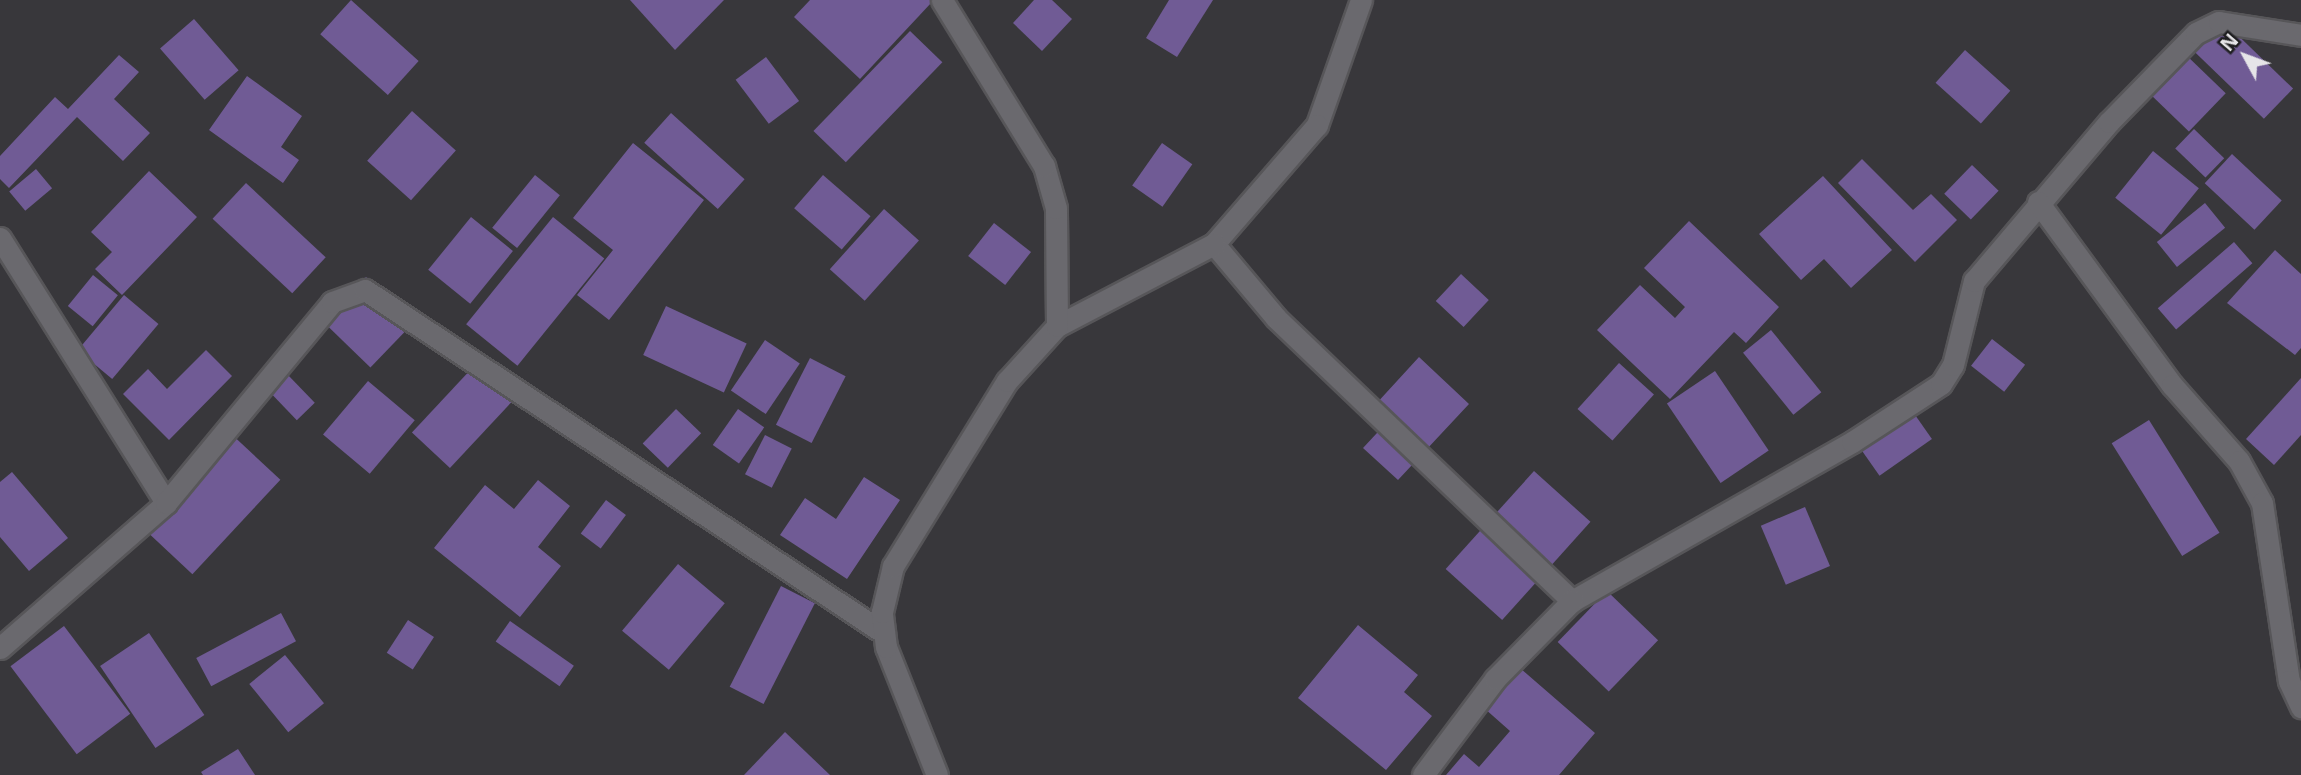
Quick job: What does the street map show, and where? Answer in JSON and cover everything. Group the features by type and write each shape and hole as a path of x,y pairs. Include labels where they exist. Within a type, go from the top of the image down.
{"street":[{"path":"942,0 1044,166 1056,208 1056,326"},
{"path":"937,775 884,633 882,612 893,566 1007,381 1056,326 1214,244 1317,125 1361,0"},
{"path":"1423,775 1495,678 1572,601 1852,442 1941,384 1953,365 1974,281 2038,202 2196,33 2220,22 2301,35"},
{"path":"2038,202 2172,385 2239,461 2262,503 2289,681 2301,707"},
{"path":"0,238 166,503"},
{"path":"1214,244 1276,318 1572,601"},
{"path":"0,648 166,503 332,302 365,290 884,633"}],"building":[{"path":"351,0 419,61 388,95 320,34"},
{"path":"630,0 724,0 675,50"},
{"path":"810,0 932,2 860,79 794,17"},
{"path":"1034,0 1052,0 1072,19 1042,51 1013,23"},
{"path":"1169,0 1213,0 1177,57 1146,38"},
{"path":"2219,17 2293,89 2264,119 2190,47"},
{"path":"194,19 239,70 205,100 160,49"},
{"path":"910,31 942,62 846,162 813,131"},
{"path":"1965,50 2010,91 1981,124 1936,83"},
{"path":"2184,53 2226,93 2189,131 2147,91"},
{"path":"119,55 139,72 114,99 150,133 123,161 77,117 9,188 0,179 0,156 55,97 68,109"},
{"path":"766,57 799,101 769,124 736,80"},
{"path":"247,76 302,116 281,147 299,160 283,183 209,130"},
{"path":"412,111 456,150 411,200 367,161"},
{"path":"671,113 745,179 718,209 644,143"},
{"path":"2194,129 2224,158 2205,178 2175,148"},
{"path":"633,143 704,200 609,320 577,295 613,250 573,218"},
{"path":"1162,143 1192,164 1162,207 1132,186"},
{"path":"2153,151 2199,188 2161,235 2115,198"},
{"path":"2232,154 2282,200 2254,230 2205,183"},
{"path":"1862,159 1913,210 1931,194 1957,220 1915,262 1838,183"},
{"path":"1972,165 1999,191 1971,219 1944,194"},
{"path":"36,169 52,188 25,211 9,191"},
{"path":"149,171 197,217 122,295 95,269 112,252 91,232"},
{"path":"535,175 560,195 517,248 492,228"},
{"path":"823,175 871,216 842,250 794,208"},
{"path":"1823,176 1892,250 1851,288 1824,259 1801,280 1759,234"},
{"path":"246,183 326,257 292,293 213,219"},
{"path":"2205,203 2225,228 2177,267 2157,242"},
{"path":"884,209 919,240 865,301 830,269"},
{"path":"471,217 513,251 470,304 428,270"},
{"path":"553,217 604,259 517,366 466,324"},
{"path":"1689,221 1779,307 1746,343 1734,332 1670,399 1597,330 1640,285 1675,318 1685,307 1644,268"},
{"path":"994,223 1031,252 1005,285 968,256"},
{"path":"2234,242 2252,263 2176,329 2158,308"},
{"path":"2275,250 2301,274 2301,348 2295,355 2227,303"},
{"path":"1461,274 1489,300 1464,327 1436,301"},
{"path":"93,275 118,295 93,326 68,306"},
{"path":"366,277 413,323 370,367 323,322"},
{"path":"124,295 158,324 112,379 78,350"},
{"path":"666,306 747,344 724,393 643,355"},
{"path":"1771,330 1821,392 1793,415 1743,353"},
{"path":"1992,339 2025,365 2004,392 1971,366"},
{"path":"765,340 800,363 766,414 731,391"},
{"path":"206,350 232,376 169,440 123,394 148,369 167,389"},
{"path":"1419,357 1469,404 1398,480 1363,448 1390,419 1375,405"},
{"path":"810,358 846,376 812,443 776,425"},
{"path":"1619,363 1654,394 1612,441 1578,409"},
{"path":"474,366 512,401 450,468 412,433"},
{"path":"1715,371 1769,451 1721,483 1667,403"},
{"path":"287,374 315,403 297,420 269,391"},
{"path":"2301,378 2301,435 2274,465 2246,439"},
{"path":"368,381 415,420 370,474 323,435"},
{"path":"676,409 701,433 668,468 643,444"},
{"path":"738,409 764,427 739,463 713,445"},
{"path":"1913,412 1932,439 1880,476 1861,449"},
{"path":"2149,420 2219,533 2182,556 2112,443"},
{"path":"227,430 280,480 192,574 139,524"},
{"path":"765,435 792,449 772,488 745,474"},
{"path":"1534,471 1590,522 1502,620 1446,569"},
{"path":"12,472 68,538 29,571 0,537 0,482"},
{"path":"864,477 900,500 847,579 780,535 805,498 836,519"},
{"path":"538,480 570,506 538,547 561,566 520,617 434,548 485,485 514,509"},
{"path":"606,500 626,515 601,549 581,534"},
{"path":"1805,507 1830,566 1786,585 1761,526"},
{"path":"678,564 725,603 669,670 622,631"},
{"path":"781,586 815,603 764,704 730,687"},
{"path":"1607,591 1658,640 1609,691 1558,642"},
{"path":"281,613 296,641 211,686 196,658"},
{"path":"408,620 434,637 413,670 387,653"},
{"path":"510,621 574,666 560,686 496,641"},
{"path":"1358,625 1418,675 1404,692 1432,716 1386,770 1298,698"},
{"path":"64,626 130,714 77,754 10,666"},
{"path":"149,633 204,715 155,748 100,666"},
{"path":"285,655 324,703 288,732 249,684"},
{"path":"1520,668 1595,733 1559,775 1446,775 1464,754 1479,767 1510,731 1484,708"},
{"path":"785,732 830,775 744,775"},
{"path":"238,749 255,775 203,775 201,772"}]}
